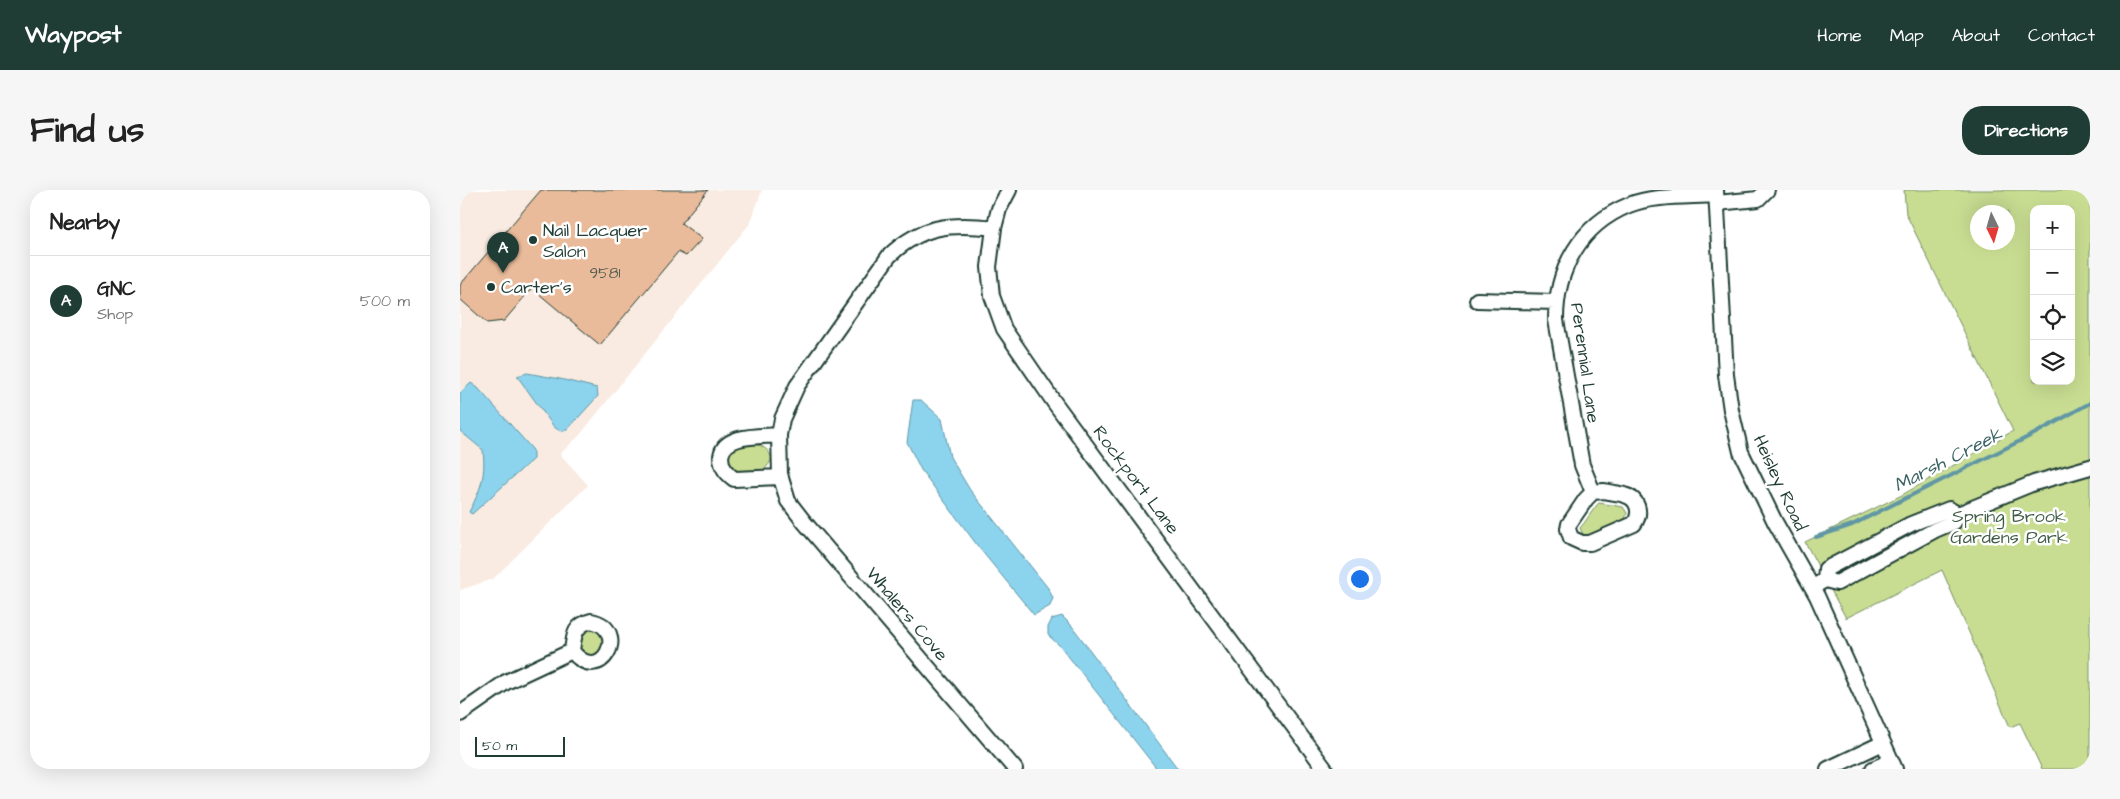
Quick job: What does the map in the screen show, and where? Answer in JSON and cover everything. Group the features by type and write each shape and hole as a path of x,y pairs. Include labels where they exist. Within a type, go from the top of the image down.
{"street":[{"name":"Rockport Lane","path":"1009,190 999,209 994,228 989,267 992,296 1010,340 1326,769"},
{"name":"Perennial Lane","path":"1593,492 1582,465 1556,320 1559,284 1571,254 1583,236 1605,218 1630,205 1656,200 1716,196 1758,199 1768,190"},
{"name":"Heisley Road","path":"1716,196 1726,375 1730,410 1741,452 1772,515 1819,583 1893,765"},
{"name":"Whalers Cove","path":"994,228 967,225 943,227 927,231 906,241 889,256 797,386 782,419 778,458 788,501 1015,769"},
{"path":"1477,300 1556,302"},
{"path":"779,435 737,439 728,444 722,451 721,460 725,471 734,479 781,477"},
{"path":"1819,583 1837,583 1954,522 1958,514 2034,483 2090,467"},
{"path":"1604,491 1625,495 1638,506 1638,518 1634,524 1590,544 1573,539 1570,534 1569,524 1593,492 1604,491"},
{"path":"460,714 506,682 572,652"},
{"path":"1828,769 1883,742"},
{"path":"1873,769 1893,765"}],"shaded area":[{"path":"460,190 762,190 751,222 579,436 560,454 588,485 493,579 460,590"}],"green space":[{"name":"Spring Brook Gardens Park","path":"1904,190 2090,190 2090,769 2042,769 2020,723 2010,727 1942,570 1846,618 1805,542 1902,495 2013,431 1906,214"},
{"path":"745,444 758,445 767,450 772,458 765,469 755,474 749,474 730,471 726,466 731,450"},
{"path":"1599,503 1623,507 1627,513 1624,521 1584,537 1580,528"},
{"path":"590,629 600,633 604,643 600,653 590,657 580,653 576,643 580,633"}],"water":[{"path":"527,373 597,388 598,396 567,430 560,431 554,427 517,376"},
{"path":"471,383 478,388 533,450 533,459 472,514 469,512 482,482 484,459 483,450 460,431 460,393"},
{"path":"913,400 921,400 942,419 950,457 970,490 1048,588 1053,598 1050,606 1034,615 980,549 921,470 907,442"},
{"path":"1062,616 1072,626 1178,769 1157,769 1061,647 1048,635 1048,627 1052,619"}],"building":[{"path":"541,190 708,190 681,223 702,239 686,256 678,252 600,345 532,288 504,321 487,323 460,299 460,285"}],"waterway":[{"name":"Marsh Creek","path":"1816,537 1852,525 2036,433 2090,403"}],"place":[{"name":"Nail Lacquer Salon","path":"533,240"},
{"name":"GNC","path":"503,273"},
{"name":"Carter's","path":"491,287"}]}
